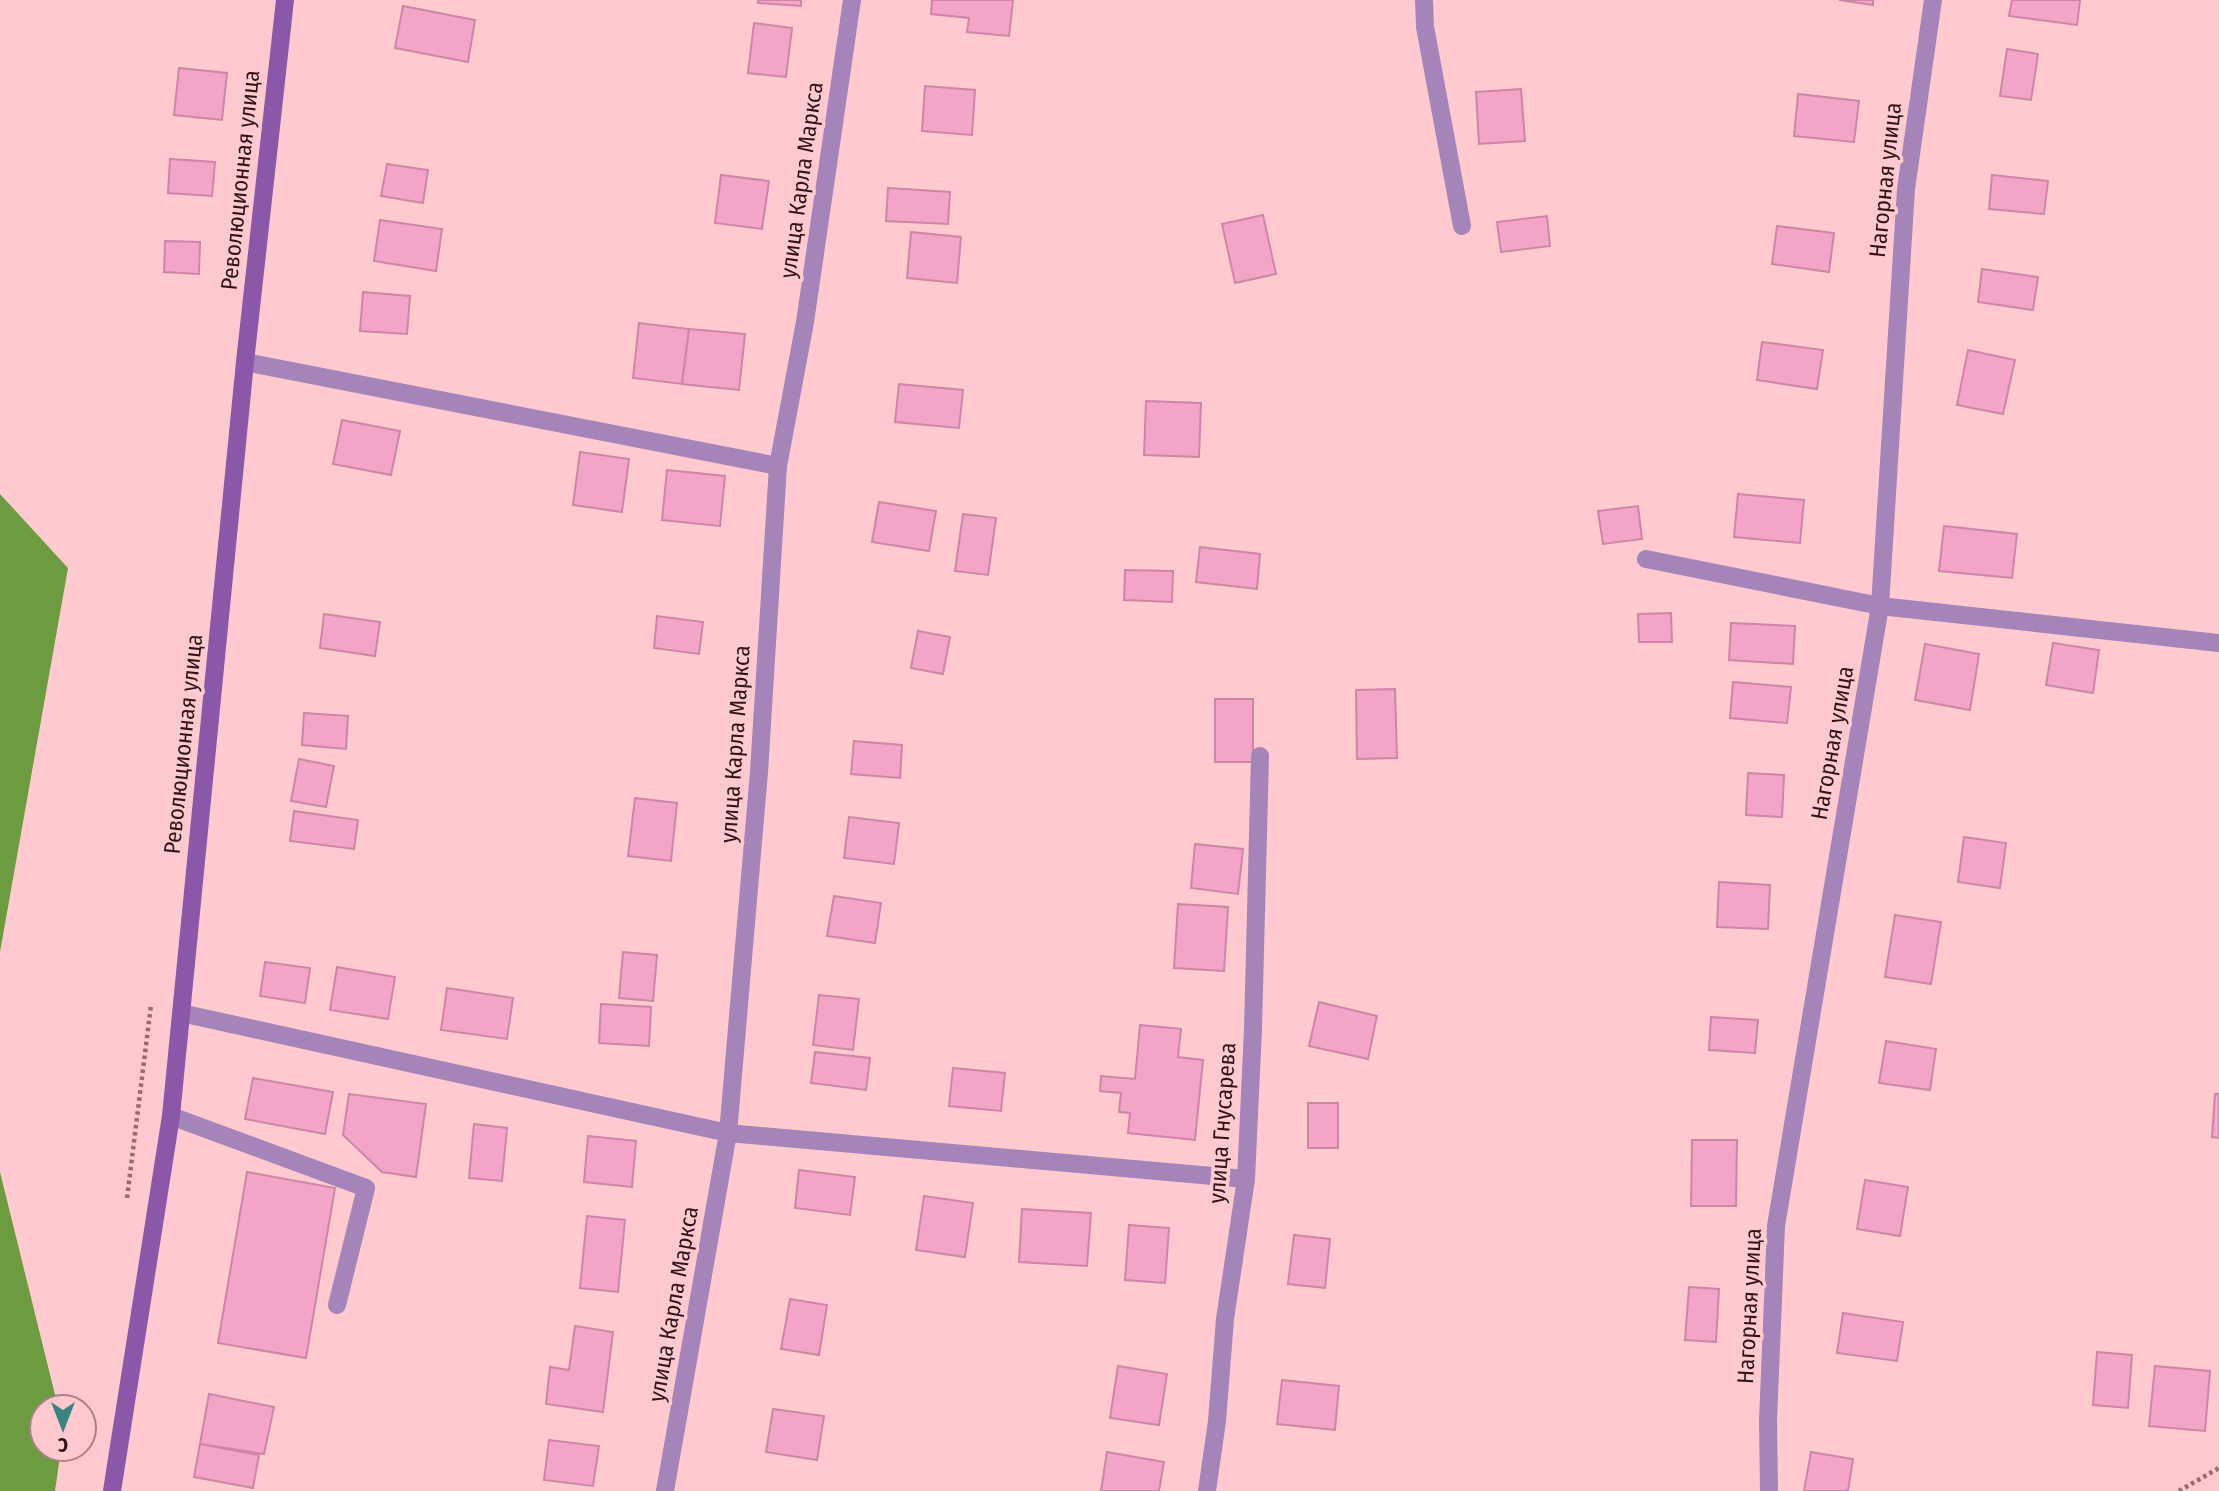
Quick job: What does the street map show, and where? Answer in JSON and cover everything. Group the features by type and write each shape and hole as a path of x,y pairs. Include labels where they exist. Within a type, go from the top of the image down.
{"main road":[{"name":"Революционная улица","path":"113,1491 170,1116 245,362 285,0"}],"street":[{"name":"улица Карла Маркса","path":"665,1491 728,1133 759,772 778,466 805,321 852,0"},
{"path":"1424,0 1425,27 1462,226"},
{"name":"Нагорная улица","path":"1769,1491 1768,1421 1776,1226 1880,606 1906,189 1933,0"},
{"path":"245,362 778,466"},
{"path":"1646,559 1880,606 2219,643"},
{"name":"улица Гнусарева","path":"1208,1491 1217,1422 1225,1319 1246,1179 1260,756"},
{"path":"181,1013 728,1133 1246,1179"},
{"path":"170,1116 366,1188 337,1305"}],"path":[{"path":"2179,1491 2219,1468"}],"shaded area":[{"path":"0,494 68,568 0,952"},
{"path":"0,1172 55,1393 28,1393 28,1463 59,1463 55,1491 0,1491"}],"building":[{"path":"758,0 801,0 801,6 758,3"},
{"path":"932,0 1013,0 1009,36 967,32 969,18 931,14"},
{"path":"1839,0 1873,0 1873,5"},
{"path":"2012,0 2080,0 2077,25 2009,16"},
{"path":"403,6 475,20 468,62 395,48"},
{"path":"754,23 792,28 786,77 748,73"},
{"path":"2007,49 2038,54 2031,100 2000,96"},
{"path":"179,68 227,73 222,120 174,115"},
{"path":"925,86 975,90 972,135 922,131"},
{"path":"1521,89 1525,141 1479,144 1476,92"},
{"path":"1798,94 1859,101 1854,142 1794,136"},
{"path":"170,159 215,162 212,196 168,193"},
{"path":"387,164 428,170 423,203 381,196"},
{"path":"721,175 769,181 762,229 715,223"},
{"path":"1992,175 2048,181 2044,214 1989,209"},
{"path":"888,188 950,192 948,224 886,221"},
{"path":"1263,215 1276,274 1235,283 1222,224"},
{"path":"1547,216 1550,246 1501,252 1497,222"},
{"path":"380,220 442,229 436,271 374,261"},
{"path":"1777,226 1834,233 1829,272 1772,264"},
{"path":"911,232 961,237 957,283 907,278"},
{"path":"165,241 200,242 199,274 164,272"},
{"path":"1982,269 2038,277 2033,310 1978,302"},
{"path":"363,292 410,296 407,334 360,331"},
{"path":"639,323 689,329 682,384 633,378"},
{"path":"689,329 745,334 739,390 682,384"},
{"path":"1762,342 1823,350 1817,389 1757,380"},
{"path":"1968,350 2015,360 2003,414 1957,405"},
{"path":"899,384 963,390 959,428 895,422"},
{"path":"1146,401 1201,403 1199,457 1144,455"},
{"path":"342,420 400,431 391,475 333,464"},
{"path":"580,452 629,459 622,512 573,505"},
{"path":"667,470 725,476 720,526 662,520"},
{"path":"1738,494 1804,500 1800,543 1734,537"},
{"path":"879,502 936,511 929,551 872,542"},
{"path":"1638,506 1642,539 1603,544 1598,511"},
{"path":"963,514 996,518 988,575 955,571"},
{"path":"1944,526 2017,534 2012,578 1939,571"},
{"path":"1200,547 1260,554 1257,589 1196,582"},
{"path":"1125,570 1173,571 1172,602 1124,600"},
{"path":"1671,613 1672,642 1639,642 1638,614"},
{"path":"324,614 380,622 375,656 320,648"},
{"path":"657,616 703,622 699,654 654,648"},
{"path":"1731,623 1795,626 1793,664 1729,660"},
{"path":"918,631 950,637 943,674 911,668"},
{"path":"2053,643 2099,650 2093,693 2046,685"},
{"path":"1925,644 1979,654 1970,710 1915,700"},
{"path":"1733,682 1791,687 1787,723 1730,718"},
{"path":"1395,689 1397,758 1357,759 1356,690"},
{"path":"1215,699 1253,699 1253,762 1215,762"},
{"path":"304,713 348,716 346,749 302,745"},
{"path":"854,741 902,745 900,778 851,774"},
{"path":"299,759 334,766 326,807 291,801"},
{"path":"1748,773 1784,775 1782,817 1746,815"},
{"path":"635,798 677,803 671,861 628,856"},
{"path":"294,811 358,820 354,849 290,841"},
{"path":"849,817 899,823 894,864 844,858"},
{"path":"1964,837 2006,843 2000,888 1958,882"},
{"path":"1195,844 1243,849 1238,894 1191,888"},
{"path":"1719,882 1770,885 1768,929 1717,927"},
{"path":"834,896 881,903 875,943 827,936"},
{"path":"1178,904 1228,907 1224,971 1174,968"},
{"path":"1895,915 1941,922 1931,984 1885,977"},
{"path":"623,952 657,955 653,1001 619,998"},
{"path":"265,962 310,968 305,1003 260,996"},
{"path":"337,967 395,977 388,1019 330,1010"},
{"path":"447,988 513,998 507,1039 441,1030"},
{"path":"819,995 859,999 853,1050 813,1045"},
{"path":"1319,1002 1377,1016 1368,1059 1309,1046"},
{"path":"601,1004 651,1007 649,1046 599,1043"},
{"path":"1711,1017 1758,1020 1755,1053 1709,1050"},
{"path":"1140,1025 1181,1029 1178,1057 1203,1060 1195,1140 1128,1133 1130,1113 1119,1112 1121,1093 1100,1091 1101,1076 1135,1079"},
{"path":"1886,1041 1936,1049 1930,1090 1879,1083"},
{"path":"815,1052 870,1058 866,1090 811,1083"},
{"path":"953,1068 1005,1073 1001,1111 949,1106"},
{"path":"253,1078 333,1092 325,1134 245,1119"},
{"path":"349,1094 426,1104 416,1177 382,1172 343,1135"},
{"path":"2215,1094 2219,1094 2219,1138 2212,1137"},
{"path":"1308,1103 1338,1103 1338,1148 1308,1148"},
{"path":"474,1124 507,1128 502,1181 469,1178"},
{"path":"588,1136 636,1141 632,1187 584,1182"},
{"path":"1692,1140 1737,1140 1736,1206 1691,1206"},
{"path":"799,1170 855,1177 850,1215 795,1208"},
{"path":"247,1172 335,1188 306,1358 218,1343"},
{"path":"1865,1180 1908,1187 1900,1236 1857,1229"},
{"path":"924,1196 973,1203 965,1257 916,1250"},
{"path":"1022,1209 1091,1213 1087,1266 1019,1262"},
{"path":"587,1216 625,1220 618,1292 580,1288"},
{"path":"1129,1225 1169,1228 1165,1283 1125,1280"},
{"path":"1294,1235 1330,1239 1325,1288 1288,1284"},
{"path":"1689,1287 1719,1289 1716,1342 1685,1340"},
{"path":"790,1299 827,1305 819,1355 781,1349"},
{"path":"1843,1313 1903,1322 1897,1361 1837,1353"},
{"path":"575,1326 613,1332 603,1412 546,1404 550,1367 569,1370"},
{"path":"2097,1352 2132,1355 2128,1408 2093,1405"},
{"path":"1118,1366 1167,1374 1159,1425 1110,1418"},
{"path":"2155,1366 2210,1371 2205,1431 2149,1426"},
{"path":"1282,1380 1339,1386 1335,1430 1277,1424"},
{"path":"209,1394 274,1407 264,1454 200,1444"},
{"path":"773,1409 824,1416 817,1460 766,1452"},
{"path":"549,1440 599,1446 593,1486 544,1480"},
{"path":"200,1444 259,1455 253,1488 194,1477"},
{"path":"1107,1452 1164,1462 1159,1491 1101,1491"},
{"path":"1811,1452 1853,1459 1848,1491 1804,1491"}]}
